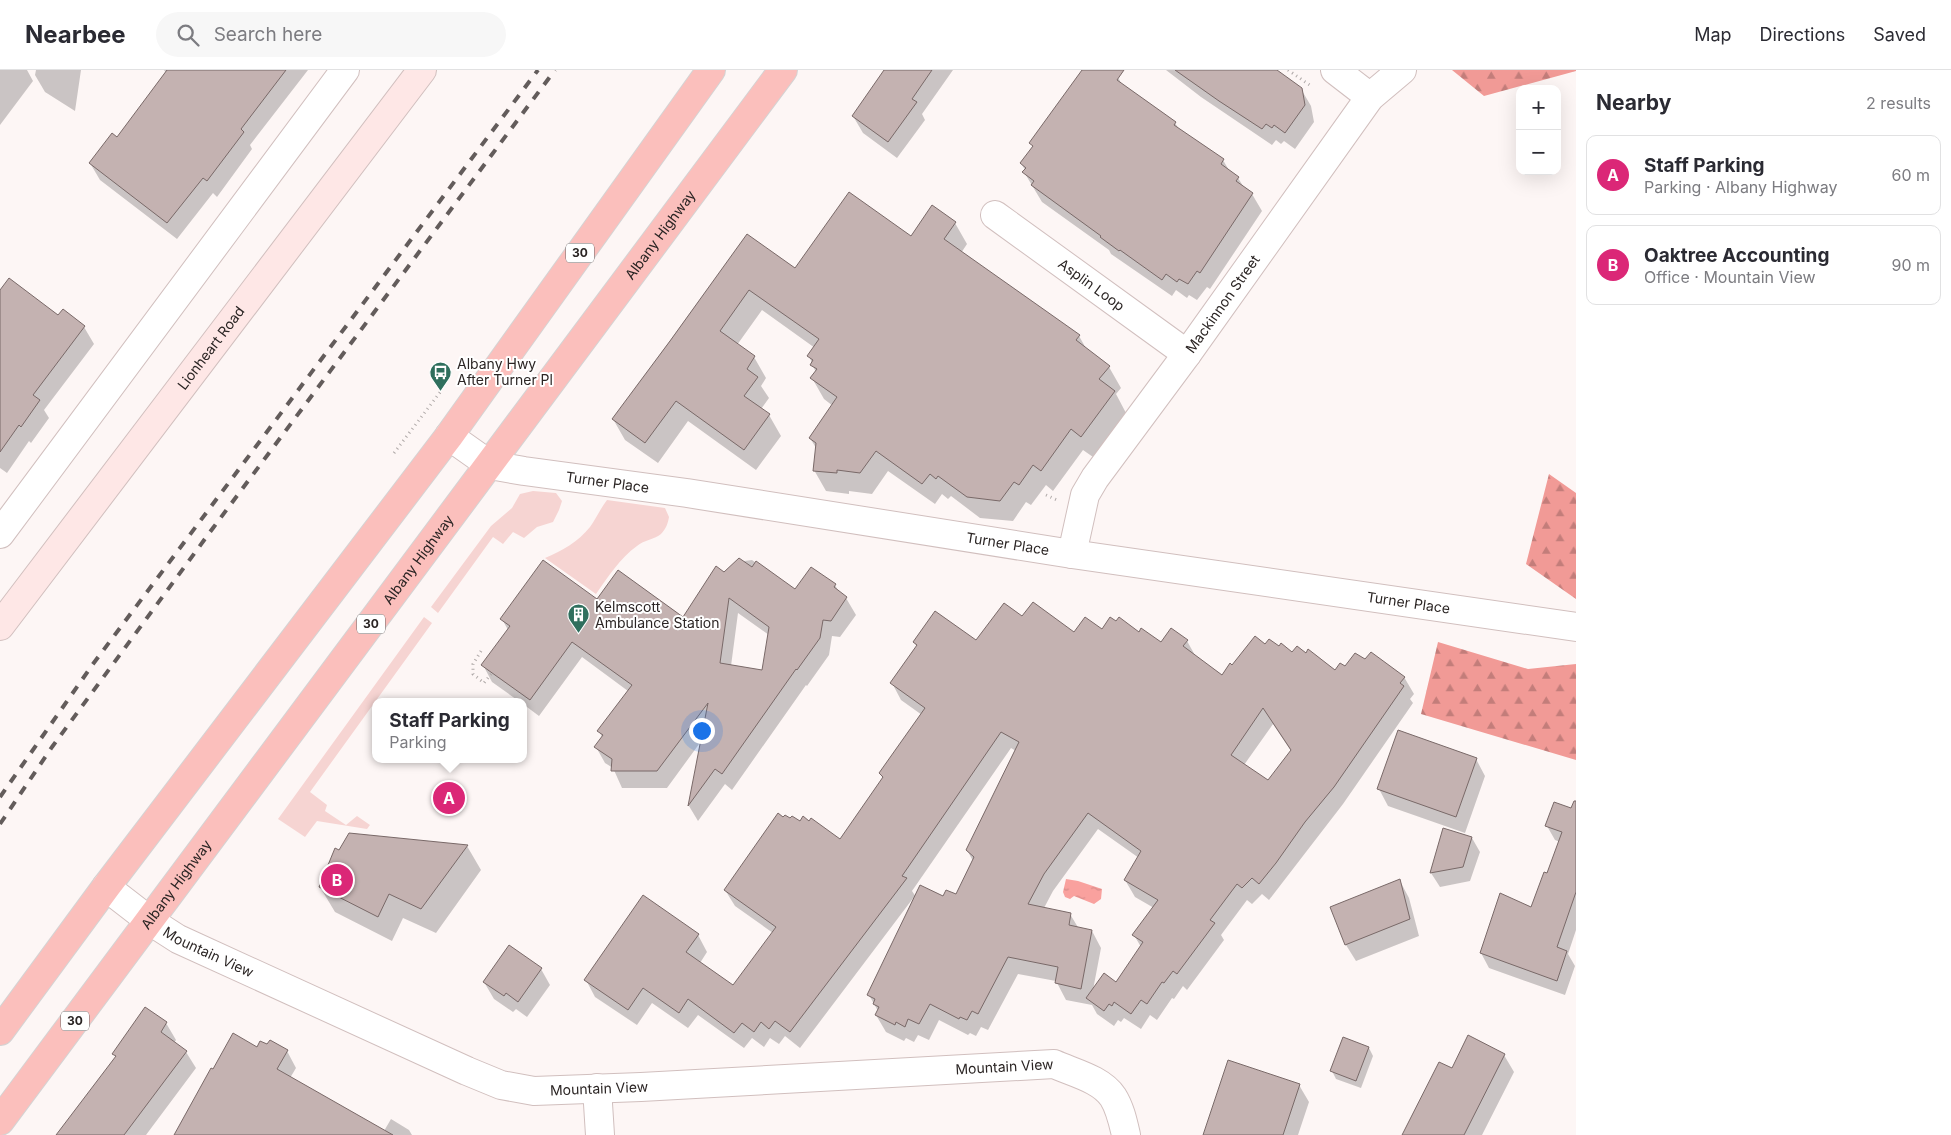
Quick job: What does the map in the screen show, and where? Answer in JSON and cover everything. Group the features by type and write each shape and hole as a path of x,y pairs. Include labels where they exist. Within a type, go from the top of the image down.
{"highway":[{"name":"30","path":"0,1031 106,886 449,436 711,70"},
{"name":"Albany Highway","path":"0,1121 783,70"}],"main road":[{"name":"Lionheart Road","path":"0,626 422,70"}],"street":[{"path":"0,534 345,70"},
{"path":"1335,70 1370,97"},
{"name":"Mackinnon Street","path":"1072,554 1085,495 1095,478 1187,354 1370,97 1402,70"},
{"name":"Asplin Loop","path":"996,215 1187,354"},
{"name":"Turner Place","path":"449,436 490,465 524,472 687,493 1072,554 1576,627"},
{"name":"Mountain View","path":"106,886 150,921 178,939 501,1085 534,1091 1054,1064 1100,1084 1113,1097 1123,1124"},
{"path":"596,1088 600,1135"}],"path":[{"path":"1288,70 1311,86"},
{"path":"394,453 441,391"},
{"path":"481,651 472,664 474,674 484,682 492,673"}],"green space":[{"path":"1452,70 1576,70 1524,85 1516,85 1516,87 1484,96"},
{"path":"1549,474 1576,493 1576,599 1526,564"},
{"path":"1438,642 1528,669 1576,664 1576,760 1421,714"}],"shaded area":[{"path":"533,491 556,493 562,501 553,522 537,527 524,538 513,532 503,544 493,537 438,613 431,607 491,526 512,508 520,494"},
{"path":"607,500 665,508 669,517 661,534 640,544 625,556 596,594 545,558 575,542 590,527"},
{"path":"424,617 432,623 378,698 372,698 372,706 310,792 327,805 325,811 346,825 357,816 370,825 367,829 317,821 305,837 278,819"}],"water":[{"path":"1066,879 1102,889 1101,899 1094,904 1074,896 1070,899 1065,897 1063,892"}],"building":[{"path":"167,70 286,70 241,129 244,132 207,181 203,178 167,223 89,163 112,133 117,137"},
{"path":"884,70 932,70 912,99 917,102 888,142 852,116"},
{"path":"1082,70 1124,70 1117,80 1176,122 1174,125 1224,159 1221,164 1239,177 1236,181 1253,193 1200,273 1197,271 1188,284 1179,279 1177,282 1166,274 1162,280 1119,251 1031,185 1034,181 1022,172 1026,168 1020,163 1033,146 1029,143"},
{"path":"1175,70 1277,70 1302,88 1305,105 1285,133 1274,125 1272,128 1266,124 1262,129"},
{"path":"849,192 911,236 932,205 956,222 944,239 1080,335 1076,340 1110,366 1099,379 1115,391 1081,437 1071,429 1041,471 1033,465 1019,485 1014,482 1000,501 967,497 938,476 936,479 930,474 922,484 876,451 860,473 837,470 837,473 813,471 816,443 809,438 837,397 810,378 817,369 810,365 813,360 807,356 819,339 749,290 720,331 755,356 747,369 758,377 744,396 770,414 744,450 676,401 645,443 612,419 747,234 795,268"},
{"path":"9,278 58,315 63,309 85,326 33,395 40,400 0,452 0,290"},
{"path":"739,558 752,567 756,561 795,589 811,567 836,584 834,587 847,597 831,621 823,620 820,638 722,774 715,769 688,806 708,703 657,771 611,771 612,759 594,747 603,735 597,731 632,685 572,642 530,700 481,665 510,626 500,619 543,560 597,599 618,570 683,617 716,566 724,572","holes":["729,598 769,627 762,670 720,663"]},
{"path":"1033,602 1074,632 1085,617 1102,629 1110,617 1116,621 1119,617 1139,632 1141,628 1161,642 1171,628 1188,640 1183,646 1222,675 1230,663 1232,665 1255,636 1265,644 1269,639 1279,646 1281,643 1292,652 1297,646 1306,653 1308,649 1335,670 1340,663 1345,666 1355,653 1365,659 1371,652 1405,677 1400,683 1404,686 1334,787 1305,822 1259,884 1252,878 1242,888 1237,884 1210,920 1215,923 1177,974 1173,971 1164,983 1162,982 1147,1004 1141,1000 1131,1014 1114,1002 1112,1006 1109,1004 1104,1011 1086,998 1104,973 1116,982 1143,942 1132,935 1158,900 1124,880 1141,851 1088,813 1044,874 1028,904 1071,913 1069,925 1092,930 1081,989 1055,983 1058,967 1008,957 978,1014 972,1011 967,1020 960,1017 959,1019 930,1004 919,1024 908,1019 905,1027 896,1022 895,1025 875,1015 879,1007 873,1004 875,999 867,995 920,885 943,896 946,890 956,894 974,857 966,850 1019,742 1001,732 902,876 907,878 790,1032 775,1021 769,1029 761,1022 754,1032 742,1023 734,1033 688,999 679,1013 643,988 628,1010 584,980 643,895 699,934 686,952 733,985 776,927 724,890 778,813 783,817 785,815 790,818 792,816 800,821 803,816 809,821 811,818 840,839 883,777 879,773 925,708 890,683 917,645 913,642 935,611 976,640 1004,603 1022,616","holes":["1263,708 1291,750 1268,780 1231,755"]},
{"path":"1398,730 1477,758 1456,817 1377,789"},
{"path":"1574,801 1576,801 1576,892 1557,947 1567,951 1557,981 1480,953 1500,893 1531,907 1544,872 1547,873 1562,832 1545,826 1554,802 1571,808"},
{"path":"1443,828 1472,837 1463,867 1430,873"},
{"path":"349,833 468,845 421,909 389,894 378,917 319,887 335,848 339,850"},
{"path":"1400,879 1410,919 1345,945 1330,907"},
{"path":"509,945 542,968 518,1002 506,993 504,996 483,982"},
{"path":"145,1007 167,1022 161,1032 187,1051 124,1135 56,1135 116,1056 112,1054"},
{"path":"233,1033 257,1047 260,1041 267,1044 270,1040 288,1050 277,1069 393,1135 174,1135 211,1068 213,1069"},
{"path":"1468,1035 1505,1054 1464,1135 1402,1135 1439,1062 1452,1068"},
{"path":"1343,1037 1369,1047 1356,1081 1330,1071"},
{"path":"1228,1060 1300,1084 1283,1135 1203,1135"}],"railway":[{"path":"0,797 93,664 538,70"},
{"path":"0,824 52,747 213,528 555,70"}],"place":[{"name":"Albany Hwy After Turner Pl","path":"441,391"},
{"name":"Kelmscott Ambulance Station","path":"579,634"},
{"name":"Staff Parking","path":"449,798"},
{"name":"Oaktree Accounting","path":"337,880"}]}
